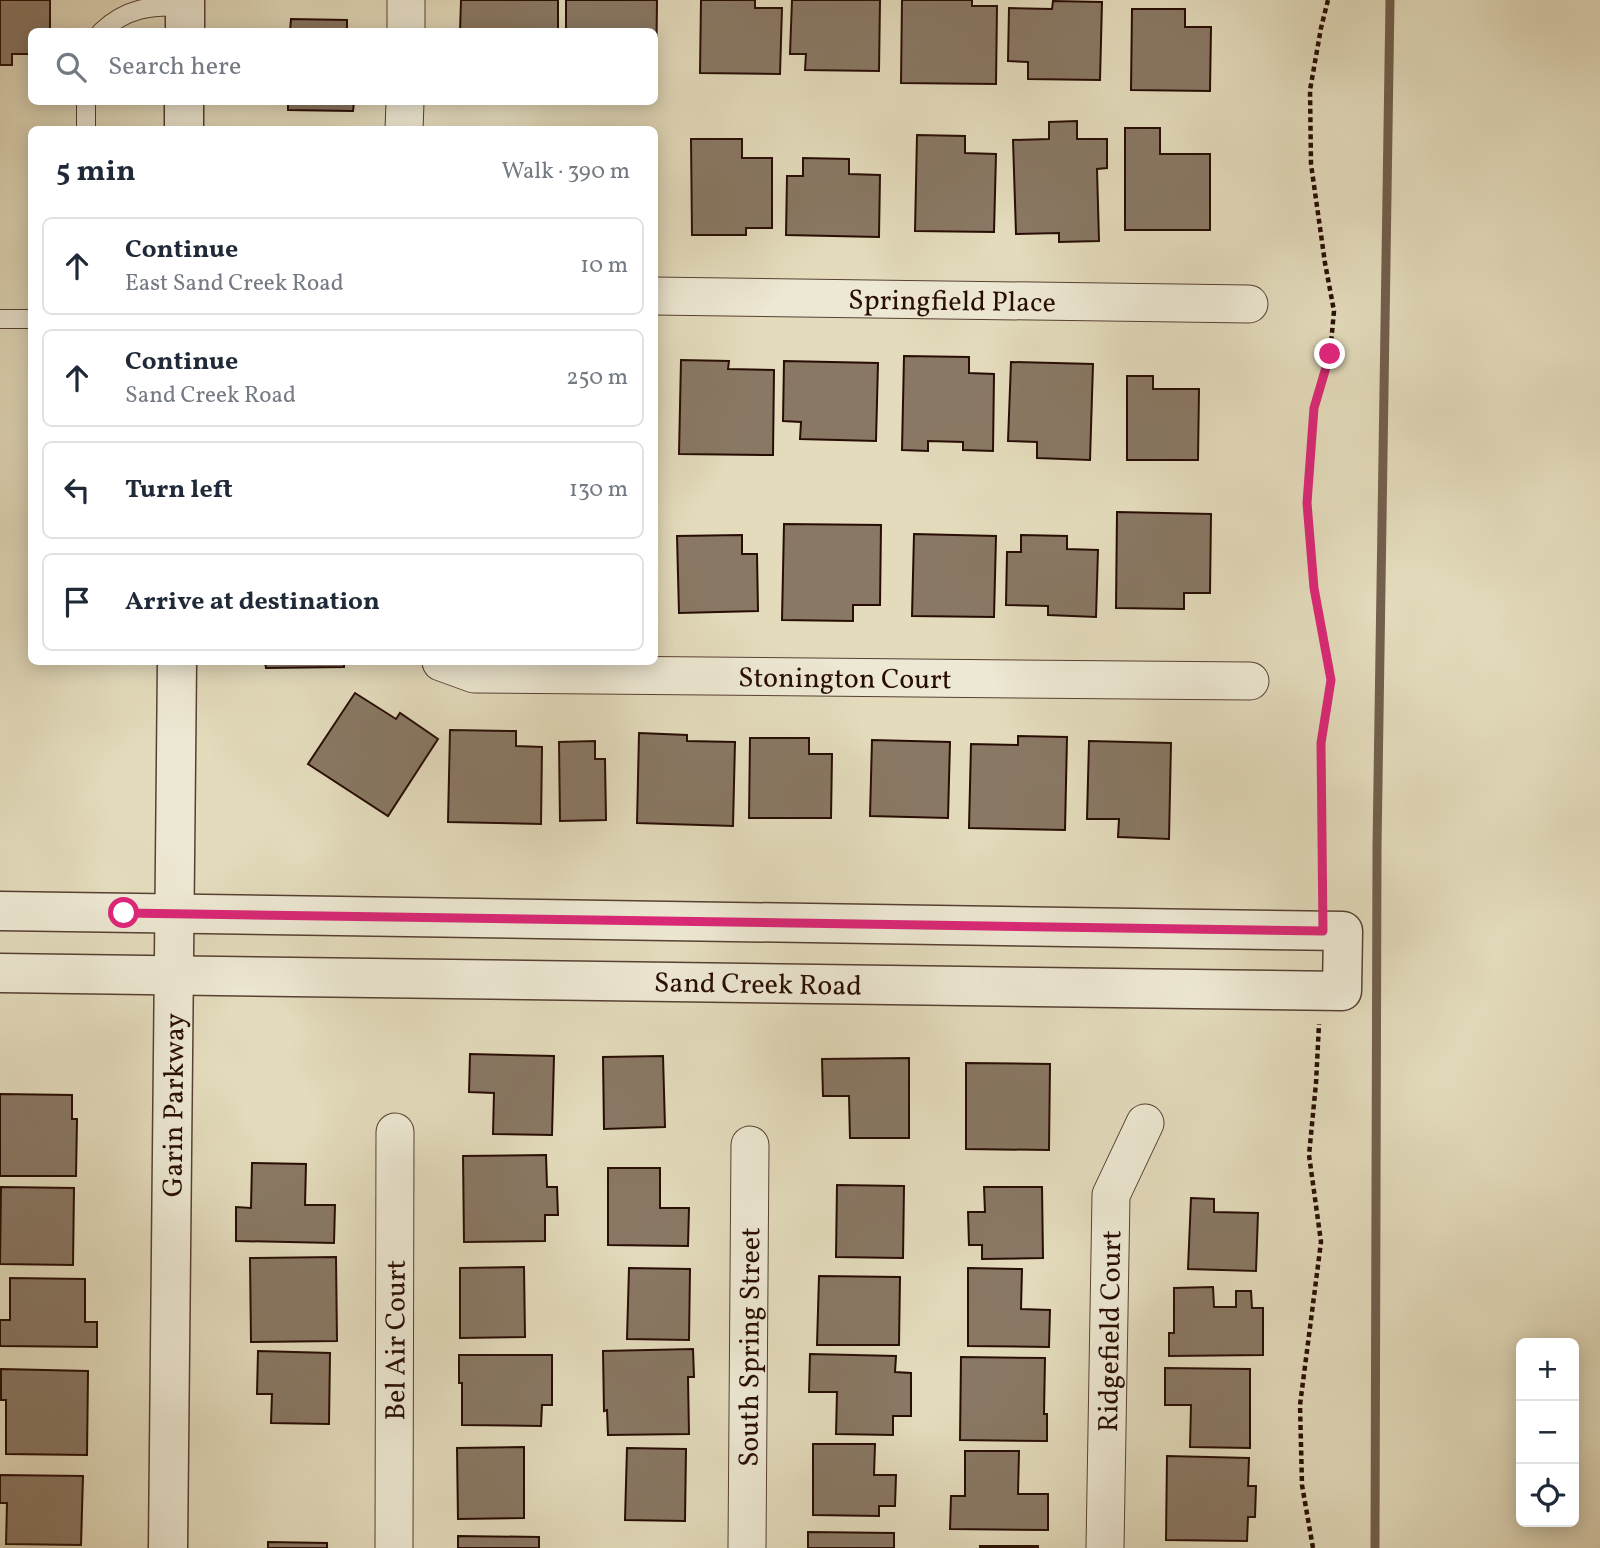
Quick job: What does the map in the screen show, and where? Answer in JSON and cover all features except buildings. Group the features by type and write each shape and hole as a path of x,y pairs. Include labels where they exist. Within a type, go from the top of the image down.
{"street":[{"path":"406,0 406,28"},
{"path":"184,105 184,126"},
{"path":"404,126 405,105"},
{"name":"Springfield Place","path":"658,296 1249,304"},
{"name":"Garin Parkway","path":"168,1548 177,665"},
{"name":"Stonington Court","path":"449,665 474,674 1250,681"},
{"path":"0,911 1333,931 1331,990"},
{"name":"Sand Creek Road","path":"0,973 1331,990"},
{"name":"Ridgefield Court","path":"1105,1548 1111,1195 1145,1123"},
{"name":"Bel Air Court","path":"394,1548 395,1132"},
{"name":"South Spring Street","path":"747,1548 750,1145"}],"lane":[{"path":"106,28 136,8 162,5 185,13"},
{"path":"86,105 86,126"},
{"path":"0,318 28,318"}],"path":[{"path":"1328,0 1310,90 1311,164 1334,312 1330,354 1314,408 1307,503 1314,588 1331,680 1321,743 1333,931"},
{"path":"1313,1548 1302,1485 1300,1405 1321,1242 1309,1155 1316,1083 1331,990"}],"waterway":[{"path":"1375,1548 1377,847 1390,0"}],"route":[{"path":"124,913 1323,931 1321,743 1331,680 1314,588 1307,503 1314,408 1330,354"}]}
